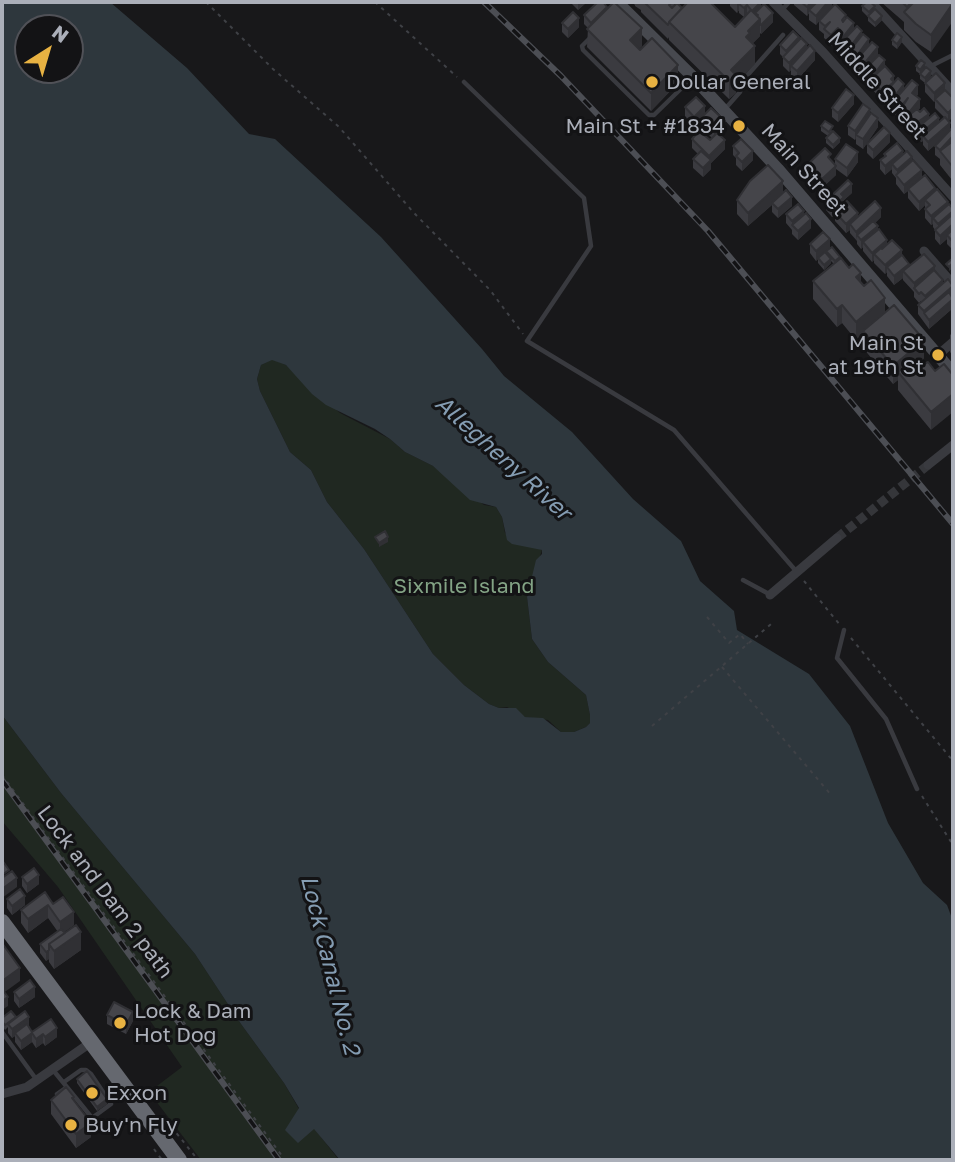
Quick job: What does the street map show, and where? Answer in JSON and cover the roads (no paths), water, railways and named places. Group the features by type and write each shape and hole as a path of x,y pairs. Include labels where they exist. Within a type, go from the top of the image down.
{"highway":[{"path":"2,922 179,1160"}],"main road":[{"name":"Main Street","path":"619,9 693,77 724,110 838,237 953,373"}],"street":[{"name":"Middle Street","path":"773,2 823,52 952,192"},
{"path":"871,2 953,92"},
{"path":"923,251 953,284"},
{"path":"938,355 953,342"},
{"path":"928,465 953,444"},
{"path":"770,595 837,538"},
{"path":"2,1094 17,1091 37,1081 90,1042"}],"lane":[{"path":"782,11 789,2"},
{"path":"595,34 582,46 583,50 649,115 654,115 693,77"},
{"path":"724,110 740,92 745,78 783,35"},
{"path":"930,66 953,55"},
{"path":"464,82 584,198 592,246 527,341 674,430 797,572"},
{"path":"743,580 770,595"},
{"path":"844,630 837,658 886,719 917,789"},
{"path":"2,1032 37,1081"},
{"path":"53,1069 65,1085 92,1118 111,1104 86,1070 81,1070 65,1085 57,1094"},
{"path":"109,1099 124,1089"},
{"path":"74,1096 82,1091"},
{"path":"84,1108 91,1103"}],"water":[{"path":"2,2 110,2 187,68 249,134 275,139 381,237 504,376 572,432 633,499 681,541 700,581 734,611 737,630 809,674 850,726 888,823 923,883 947,905 953,921 953,1160 340,1160 314,1129 298,1143 285,1130 299,1108 284,1083 195,954 61,793 2,715","holes":["272,360 286,365 312,394 326,405 375,429 405,452 433,466 470,500 496,507 502,517 507,540 512,544 542,550 536,560 527,597 532,639 548,662 586,695 590,715 590,723 586,727 574,732 561,732 543,718 525,717 516,708 499,708 489,704 464,685 433,654 364,549 327,502 311,470 290,452 260,391 257,379 261,365"]}],"tunnel":[{"path":"837,538 928,465"}],"railway":[{"path":"484,2 561,76 708,231 953,524"},
{"path":"2,780 279,1160"}],"place":[{"name":"Dollar General","path":"652,82"},
{"name":"Main St + #1834","path":"739,126"},
{"name":"Main St at 19th St","path":"938,355"},
{"name":"Lock & Dam Hot Dog","path":"120,1023"},
{"name":"Exxon","path":"92,1093"},
{"name":"Buy'n Fly","path":"71,1125"}],"water label":[{"name":"Allegheny River","path":"503,458"},
{"name":"Lock Canal No. 2","path":"330,965"}],"park label":[{"name":"Sixmile Island","path":"464,586"}]}
